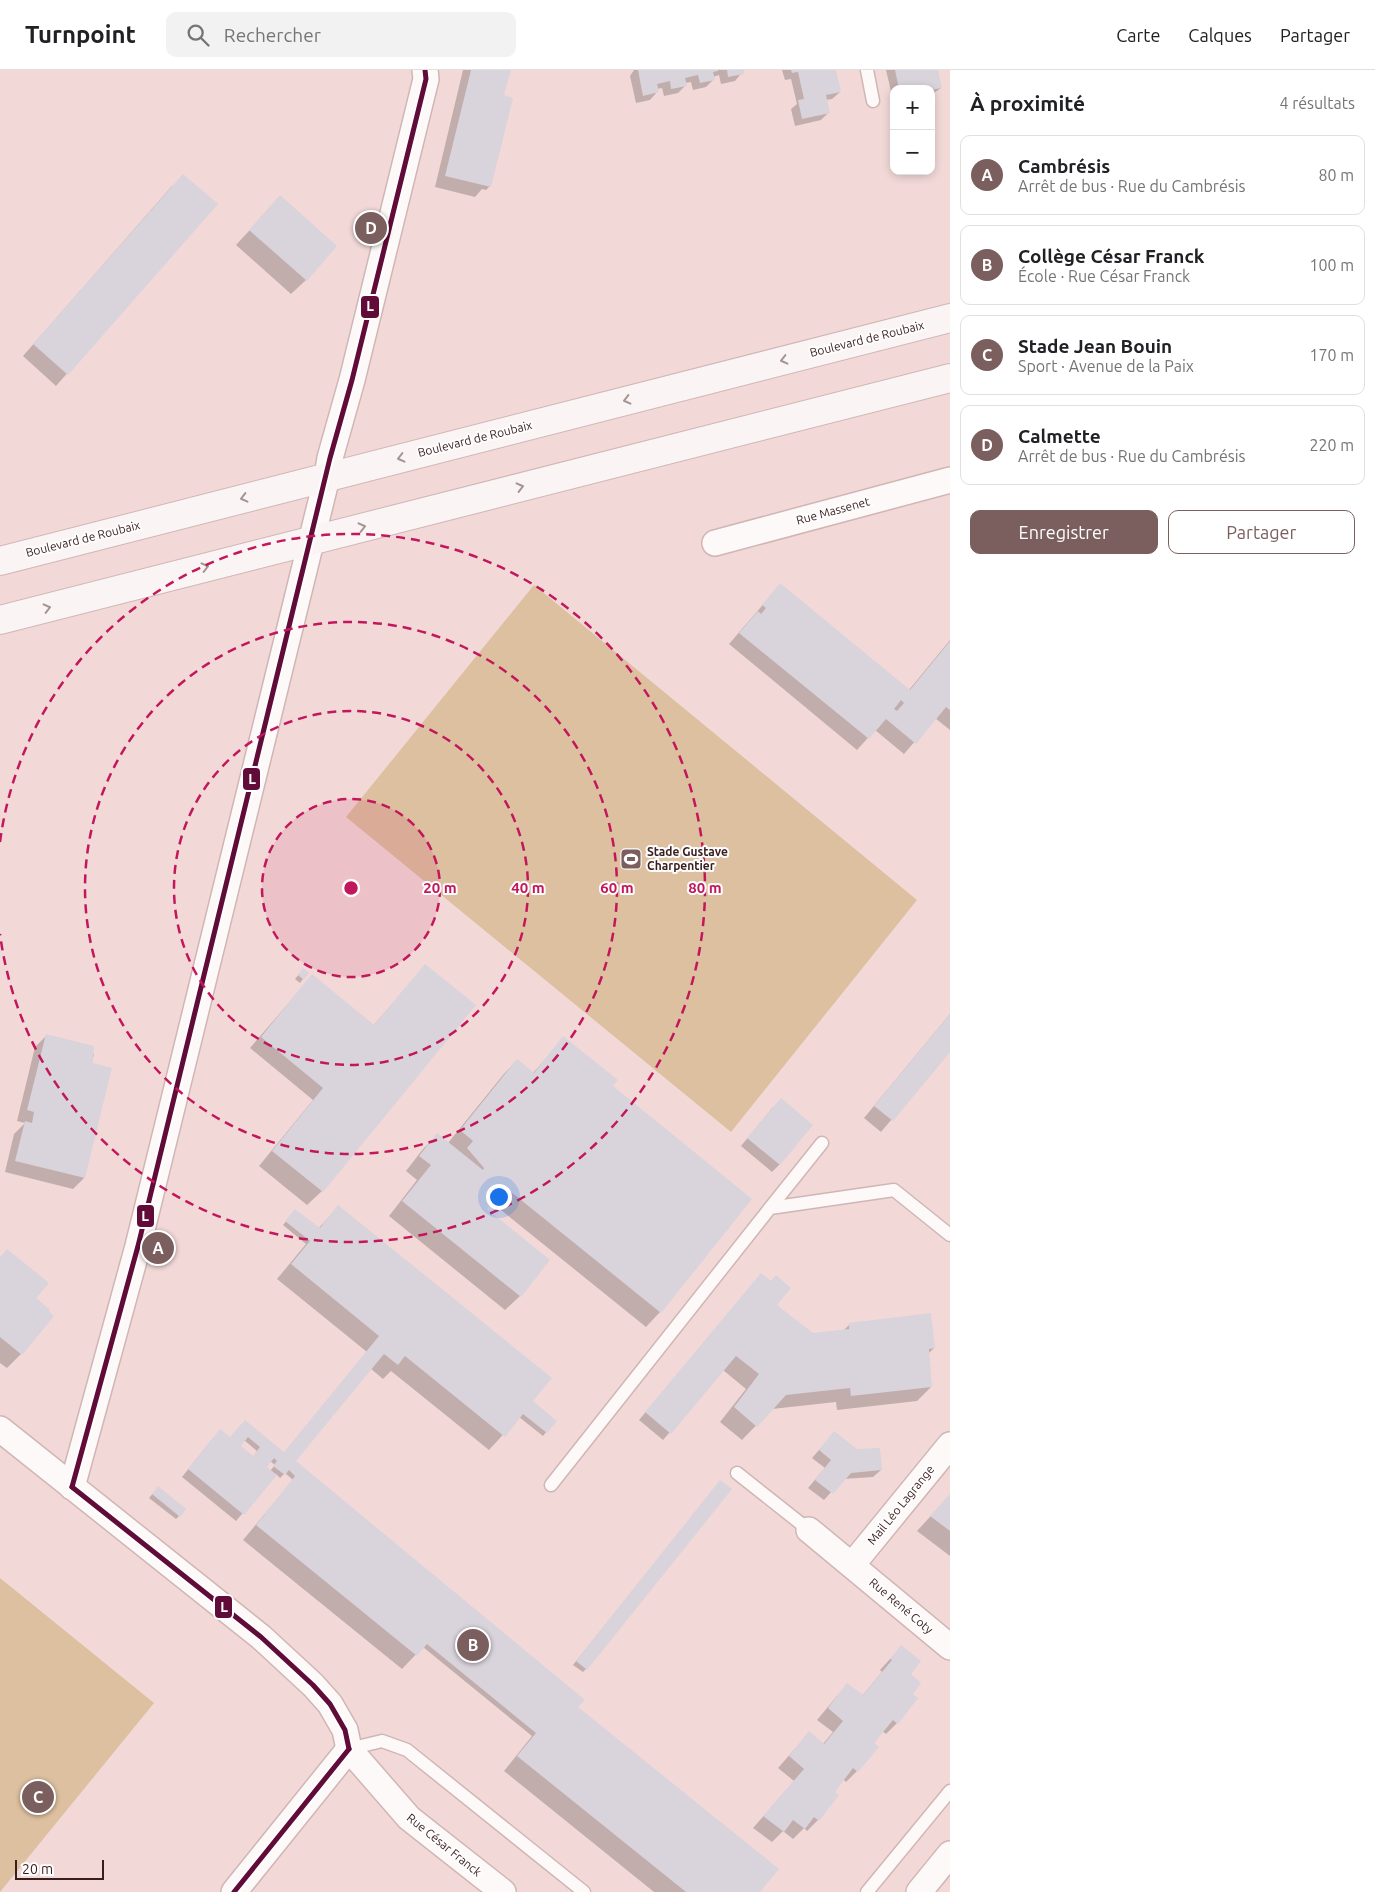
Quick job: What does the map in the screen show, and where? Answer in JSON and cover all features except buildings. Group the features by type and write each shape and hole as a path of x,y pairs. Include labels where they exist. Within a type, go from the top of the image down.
{"main road":[{"name":"Boulevard de Roubaix","path":"0,561 950,318"},
{"path":"0,620 950,378"}],"street":[{"path":"72,1487 138,1246 327,477 330,458 352,380 426,80 425,70"},
{"name":"Rue Massenet","path":"715,543 950,480"},
{"name":"Rue César Franck","path":"0,1429 261,1637 313,1685 330,1704 345,1730 349,1749 409,1818 502,1892"},
{"name":"Mail Léo Lagrange","path":"852,1565 950,1445"},
{"name":"Rue René Coty","path":"809,1530 950,1647"},
{"path":"234,1892 349,1749"},
{"path":"919,1892 950,1854"}],"lane":[{"path":"867,70 873,100"},
{"path":"550,1485 822,1143"},
{"path":"770,1208 894,1190 950,1235"},
{"path":"738,1473 809,1530"},
{"path":"349,1749 382,1741 407,1750 584,1892"},
{"path":"867,1892 950,1791"}],"shaded area":[{"name":"Stade Gustave Charpentier","path":"534,585 917,900 731,1132 346,817"},
{"path":"0,1578 154,1703 0,1892"}],"transit line":[{"name":"L","path":"72,1487 138,1246 330,458 352,380 426,79 425,70"},
{"name":"L","path":"72,1487 261,1637 313,1685 330,1704 345,1730 349,1749"},
{"name":"L","path":"234,1892 349,1749"}],"place":[{"name":"Calmette","path":"371,228"},
{"name":"Stade Gustave Charpentier","path":"631,859"},
{"name":"Cambrésis","path":"158,1248"},
{"name":"Collège César Franck","path":"473,1645"},
{"name":"Stade Jean Bouin","path":"38,1797"}]}
